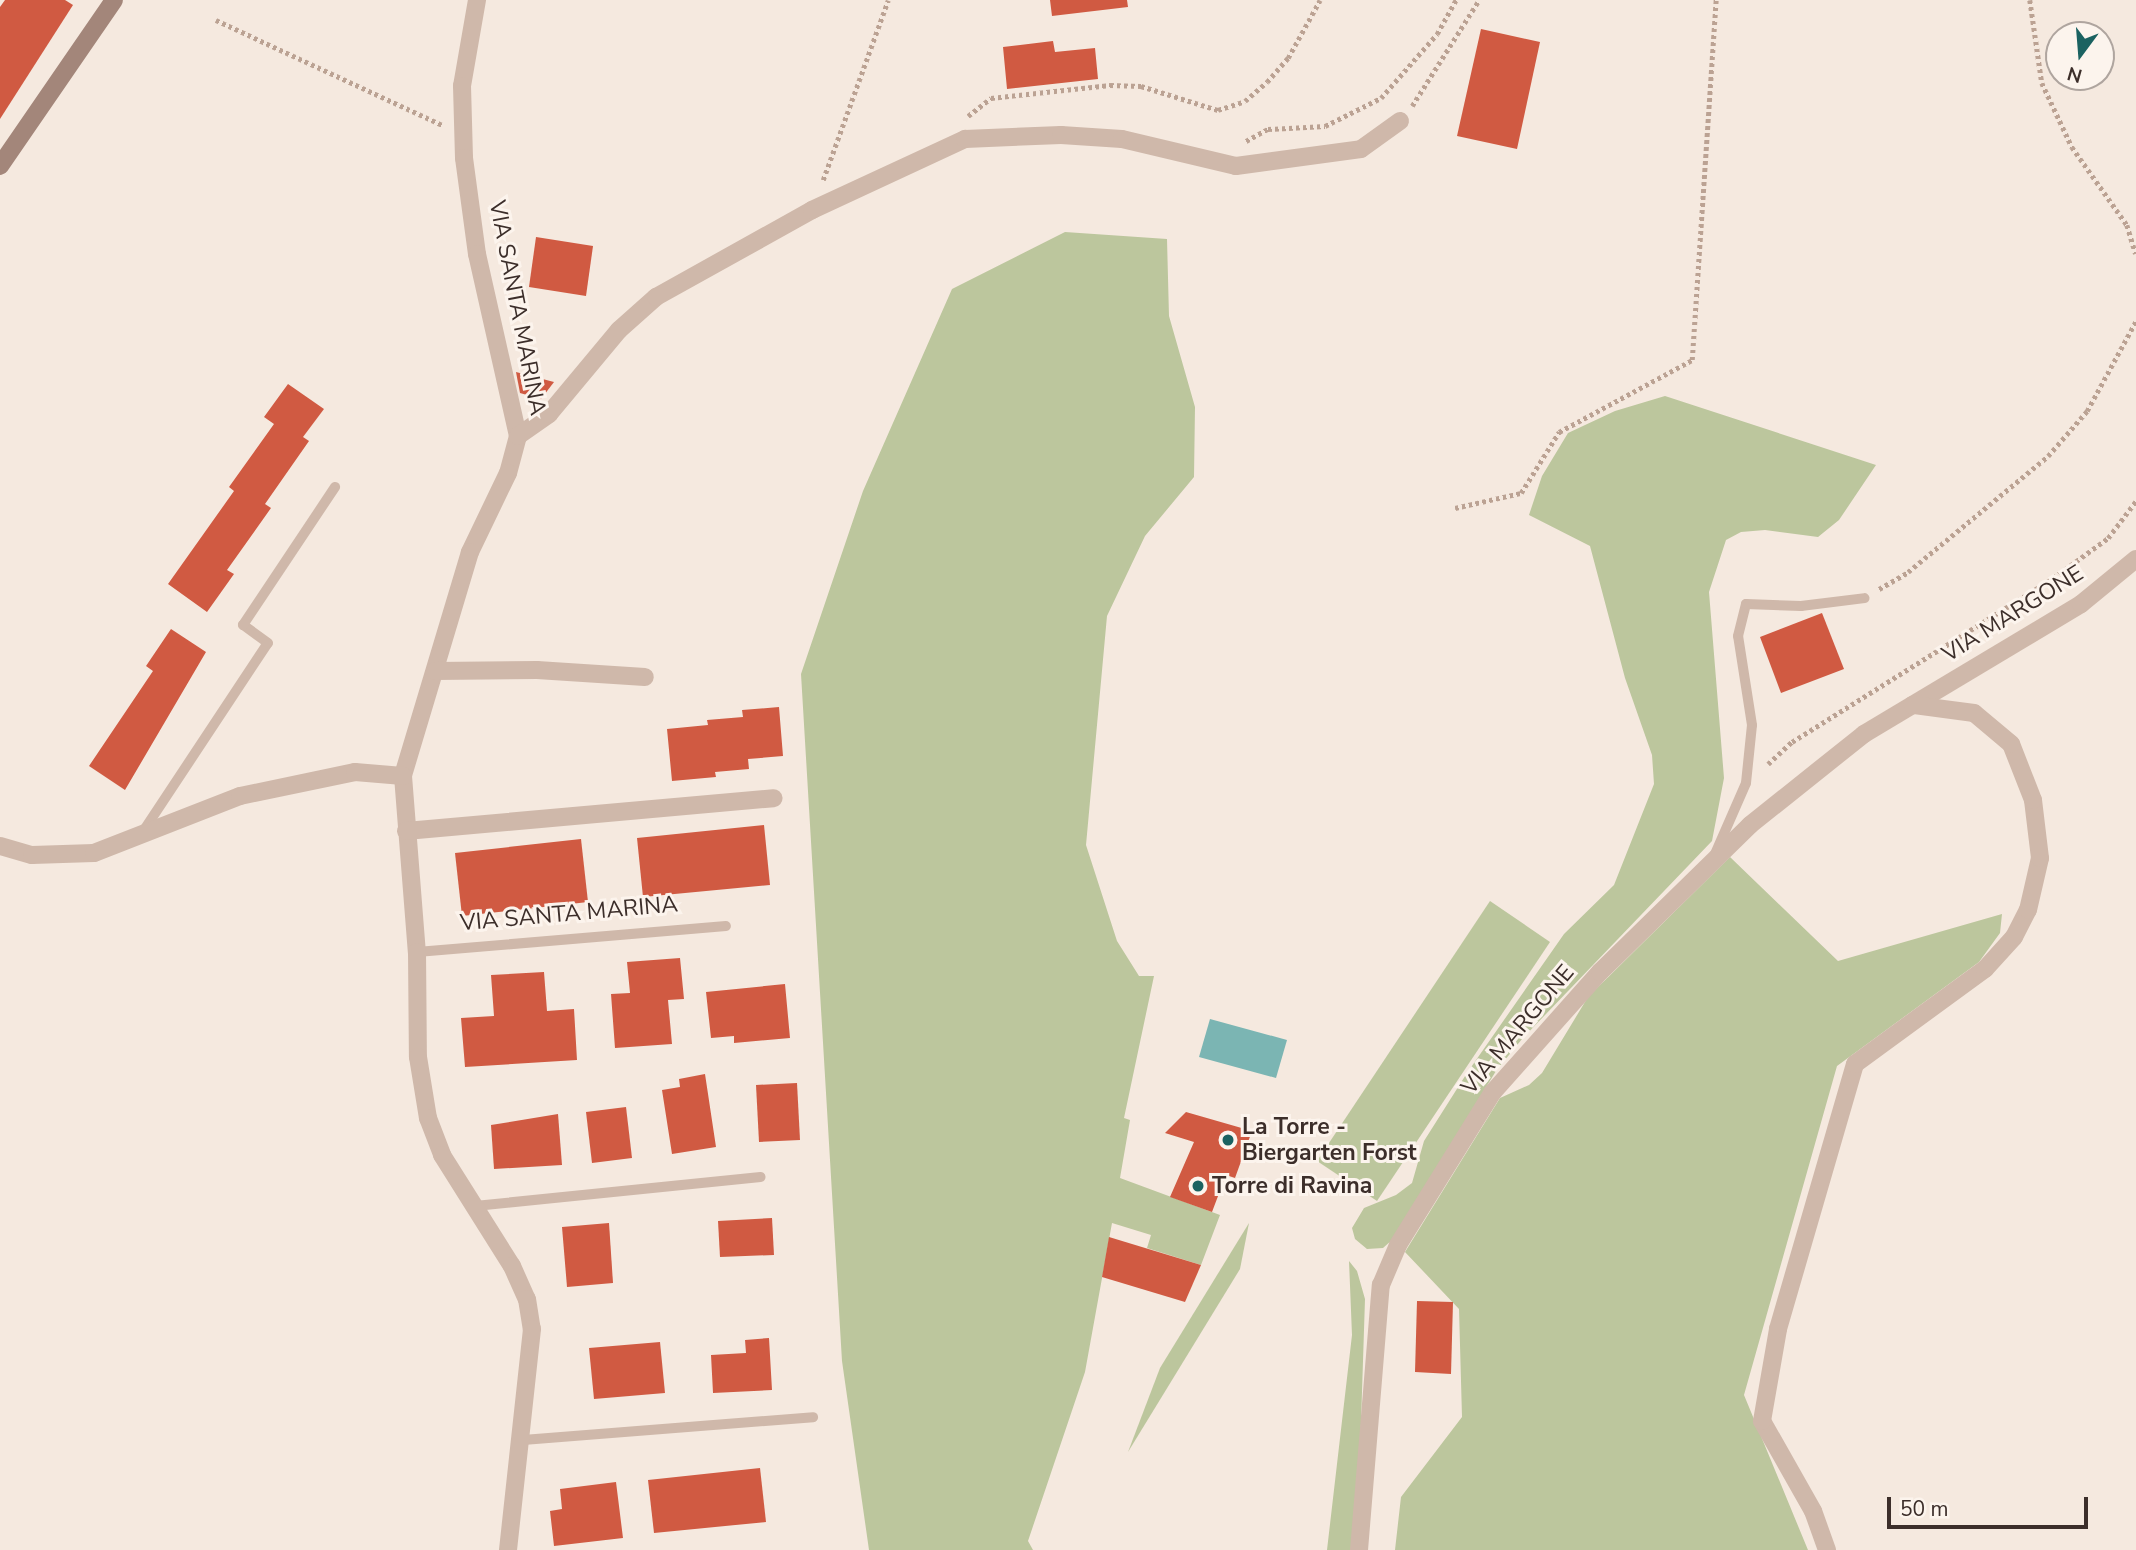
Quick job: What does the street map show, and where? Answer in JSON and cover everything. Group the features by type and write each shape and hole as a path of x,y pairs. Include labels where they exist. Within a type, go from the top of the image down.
{"main road":[{"path":"0,166 114,0"}],"street":[{"name":"VIA SANTA MARINA","path":"477,0 462,86 463,133 477,254 518,436 508,473 470,551 403,776 417,952 418,1057 428,1118 442,1155 475,1206 527,1299 532,1329 523,1440 508,1550"},
{"path":"518,436 549,414 619,330 656,297 812,210 965,139 1073,136 1122,139 1236,166 1362,149 1400,121"},
{"name":"VIA MARGONE","path":"1359,1550 1381,1285 1398,1245 1493,1091 1600,972 1714,856 1864,734 2081,604 2136,559"},
{"path":"435,671 537,670 645,677"},
{"path":"1826,1550 1813,1511 1762,1421 1778,1328 1855,1064 1985,969 2014,937 2028,910 2040,859 2033,800 2011,744 1974,713 1913,705"},
{"path":"0,846 32,855 94,853 144,830 240,796 342,775 403,776"},
{"path":"406,831 774,798"}],"lane":[{"path":"144,830 268,643 243,625 335,487"},
{"path":"1714,856 1746,783 1752,725 1738,636 1746,604 1801,606 1865,597"},
{"name":"VIA SANTA MARINA","path":"417,952 726,926"},
{"path":"475,1206 761,1177"},
{"path":"523,1440 813,1417"}],"path":[{"path":"812,210 888,0"},
{"path":"944,148 952,127 991,98 1111,85 1142,86 1217,110 1245,100 1288,58 1320,0"},
{"path":"1238,145 1268,129 1325,126 1381,98 1437,34 1456,0"},
{"path":"1400,121 1479,0"},
{"path":"1455,508 1521,493 1559,432 1692,360 1716,0"},
{"path":"2030,0 2042,83 2072,146 2127,225 2136,254"},
{"path":"216,20 463,133"},
{"path":"1865,597 1908,572 2048,456 2087,411 2136,321"},
{"path":"1746,783 1792,742 2053,578 2108,538 2136,500"}],"green space":[{"path":"1065,232 1167,239 1169,316 1195,407 1194,477 1145,536 1107,616 1086,845 1117,941 1139,976 1154,976 1124,1118 1130,1120 1120,1178 1220,1215 1201,1265 1147,1248 1151,1235 1112,1223 1085,1372 1028,1541 1033,1550 869,1550 842,1361 801,674 863,491 952,289"},
{"path":"1665,396 1876,465 1839,520 1818,537 1765,530 1741,532 1726,540 1709,592 1724,778 1712,841 1522,1039 1496,1071 1392,1240 1383,1248 1367,1249 1355,1239 1352,1228 1364,1208 1396,1195 1412,1183 1424,1141 1467,1073 1564,934 1614,885 1654,784 1652,755 1625,678 1590,546 1529,515 1542,476 1568,433 1615,411"},
{"path":"1730,857 1838,961 2002,914 2000,933 1979,962 1837,1066 1744,1395 1808,1550 1395,1550 1401,1497 1462,1417 1459,1309 1405,1252 1500,1098 1529,1085 1542,1073 1588,997"},
{"path":"1490,901 1550,942 1377,1201 1317,1161"},
{"path":"1249,1223 1240,1269 1128,1452 1160,1368"},
{"path":"1349,1261 1357,1271 1365,1299 1360,1454 1352,1550 1327,1550 1352,1335"}],"water":[{"path":"1210,1019 1287,1040 1276,1078 1199,1057"}],"building":[{"path":"5,0 65,0 73,5 0,119 0,7"},
{"path":"1050,0 1127,0 1128,7 1052,16"},
{"path":"1481,29 1540,42 1517,149 1457,136"},
{"path":"1053,41 1055,52 1095,48 1098,79 1007,89 1003,47"},
{"path":"536,237 593,246 586,296 529,287"},
{"path":"516,372 554,382 541,399 520,393"},
{"path":"288,384 324,409 303,437 309,441 265,504 271,508 227,570 234,574 207,612 168,584 234,491 229,487 274,424 264,417"},
{"path":"1822,613 1844,669 1781,693 1760,637"},
{"path":"171,629 206,652 125,790 89,766 153,671 146,666"},
{"path":"779,707 783,756 748,759 749,769 715,772 716,777 672,781 667,729 708,725 707,720 743,717 742,710"},
{"path":"764,825 770,885 643,897 637,838"},
{"path":"581,839 588,902 462,916 455,853"},
{"path":"680,958 684,999 668,1000 672,1044 615,1048 611,994 630,993 627,962"},
{"path":"544,972 547,1011 574,1009 577,1060 465,1067 461,1018 494,1016 491,975"},
{"path":"785,984 790,1038 734,1043 734,1036 711,1038 706,992"},
{"path":"705,1074 716,1147 672,1154 662,1090 680,1087 679,1079"},
{"path":"797,1083 800,1140 759,1142 756,1085"},
{"path":"626,1107 632,1158 592,1163 586,1112"},
{"path":"1186,1112 1252,1131 1235,1178 1226,1175 1212,1212 1170,1197 1194,1142 1165,1133"},
{"path":"558,1114 562,1165 494,1169 491,1125"},
{"path":"772,1218 774,1255 720,1257 718,1221"},
{"path":"609,1223 613,1283 567,1287 562,1227"},
{"path":"1109,1237 1201,1265 1185,1302 1102,1277"},
{"path":"1417,1301 1453,1302 1451,1374 1415,1372"},
{"path":"769,1338 772,1390 713,1393 711,1355 746,1353 745,1340"},
{"path":"660,1342 665,1393 594,1399 589,1348"},
{"path":"760,1468 766,1522 654,1533 648,1480"},
{"path":"616,1482 623,1538 554,1546 550,1511 562,1509 560,1489"}],"place":[{"name":"La Torre - Biergarten Forst","path":"1228,1140"},
{"name":"Torre di Ravina","path":"1198,1186"}]}
